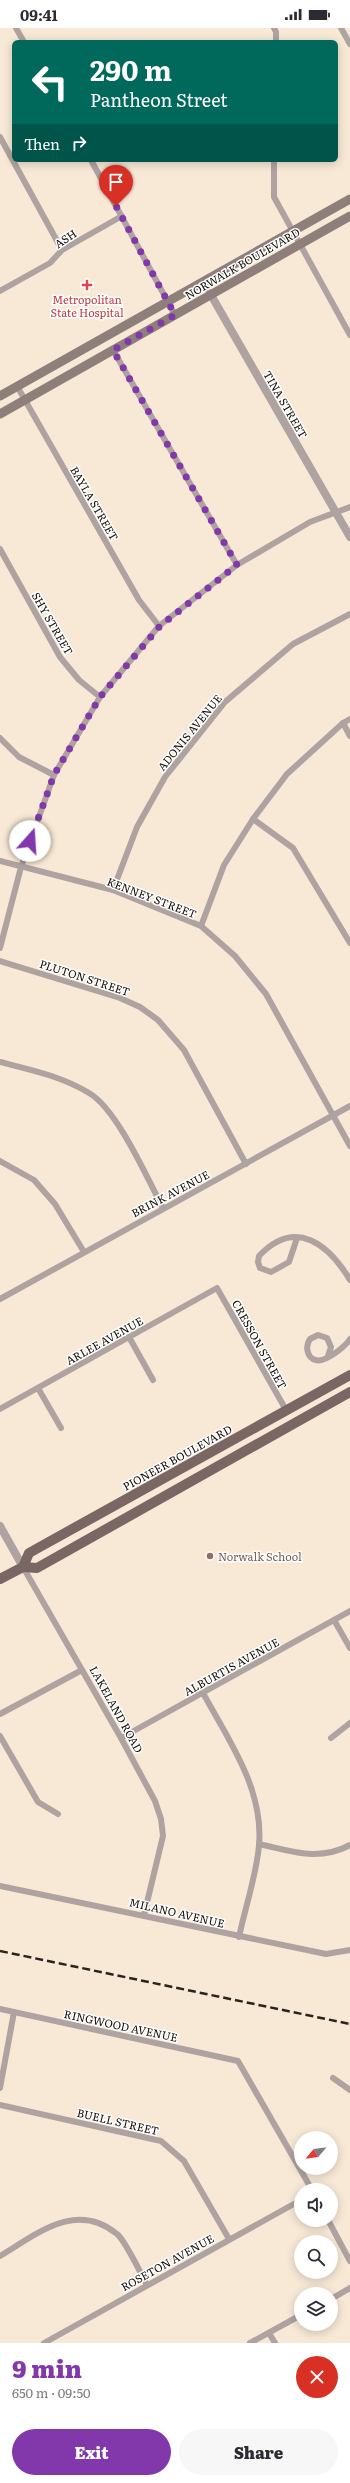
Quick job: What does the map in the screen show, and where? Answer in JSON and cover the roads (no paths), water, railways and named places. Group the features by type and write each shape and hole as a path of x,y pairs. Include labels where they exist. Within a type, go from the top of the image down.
{"main road":[{"name":"NORWALK BOULEVARD","path":"0,396 350,199"},
{"name":"NORWALK BOULEVARD","path":"0,414 350,216"},
{"name":"PIONEER BOULEVARD","path":"23,1567 29,1553 350,1375"},
{"path":"0,1579 23,1567 37,1568 350,1392"}],"street":[{"path":"16,28 23,40"},
{"path":"274,28 276,40"},
{"path":"341,28 350,44"},
{"path":"0,137 12,159"},
{"path":"14,162 62,250"},
{"path":"92,162 175,315"},
{"path":"274,162 274,197 292,232 350,334"},
{"name":"ASH","path":"0,291 50,263 62,250 122,216"},
{"name":"TINA STREET","path":"203,282 350,537"},
{"path":"113,350 237,565"},
{"name":"BAYLA STREET","path":"17,386 139,600 160,626"},
{"path":"0,948 21,867 54,775 100,697 160,626 237,565 310,522 350,507"},
{"name":"SHY STREET","path":"0,549 60,657 79,680 100,697"},
{"name":"ADONIS AVENUE","path":"113,890 137,827 165,777 225,702 293,644 350,614"},
{"path":"201,926 224,865 253,819 287,774 343,723 350,719"},
{"path":"343,723 350,736"},
{"path":"0,738 19,757 54,775"},
{"path":"253,819 293,848 350,943"},
{"name":"KENNEY STREET","path":"0,861 113,890 201,926 235,956 266,994 350,1146"},
{"name":"PLUTON STREET","path":"0,961 120,998 140,1007 158,1020 184,1050 246,1164"},
{"path":"0,1062 52,1075 91,1093 118,1123 163,1208"},
{"name":"BRINK AVENUE","path":"0,1299 350,1106"},
{"path":"0,1161 34,1180 56,1204 84,1252"},
{"path":"297,1238 289,1262 271,1272 260,1268 258,1259 263,1251 281,1241 297,1238 311,1239 327,1249 338,1261 350,1280"},
{"name":"ARLEE AVENUE","path":"0,1409 217,1288"},
{"name":"CRESSON STREET","path":"217,1288 286,1410"},
{"path":"328,1356 331,1347 327,1338 318,1335 310,1339 306,1348 310,1357 319,1360 328,1356 350,1339"},
{"path":"129,1337 153,1380"},
{"path":"38,1388 61,1428"},
{"name":"LAKELAND ROAD","path":"0,1526 121,1738 154,1801 161,1819 163,1836 144,1915"},
{"name":"ALBURTIS AVENUE","path":"121,1738 350,1611"},
{"path":"334,1620 350,1648"},
{"path":"0,1714 82,1670"},
{"path":"203,1693 241,1762 252,1791 259,1844 239,1937"},
{"path":"331,1738 350,1723"},
{"path":"0,1736 38,1802 58,1814"},
{"path":"259,1844 312,1855 326,1855 350,1845"},
{"name":"MILANO AVENUE","path":"0,1886 326,1954 350,1950"},
{"name":"RINGWOOD AVENUE","path":"0,2009 238,2061 308,2183"},
{"path":"0,2088 14,2012"},
{"path":"333,2078 350,2090"},
{"name":"BUELL STREET","path":"0,2105 161,2141 184,2161 229,2239"},
{"name":"ROSETON AVENUE","path":"44,2343 294,2204"},
{"path":"0,2256 61,2221 91,2220 118,2234 147,2285"},
{"path":"332,2227 350,2260"},
{"path":"338,2295 350,2288"},
{"path":"250,2343 294,2319"},
{"path":"269,2333 275,2343"}],"railway":[{"path":"0,1951 350,2024"}],"place":[{"name":"Metropolitan State Hospital","path":"87,285"},
{"name":"Norwalk School","path":"210,1556"}]}
